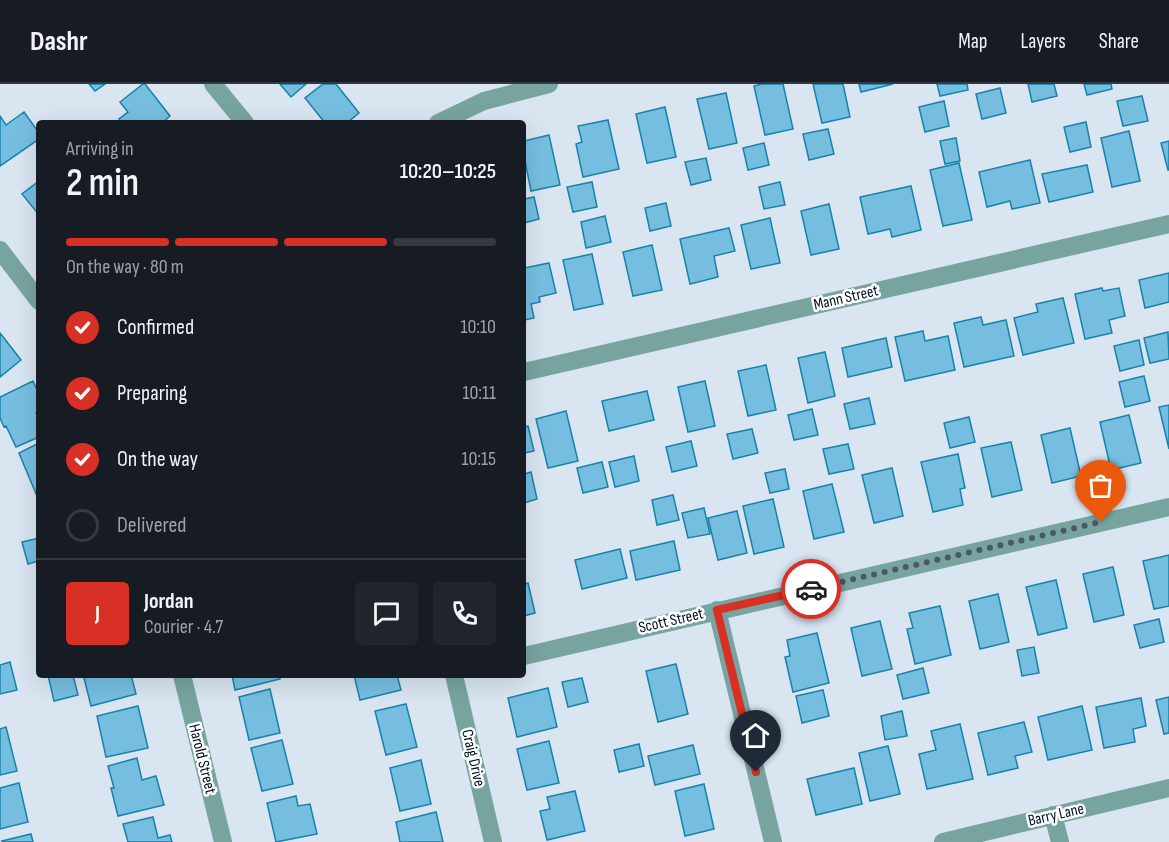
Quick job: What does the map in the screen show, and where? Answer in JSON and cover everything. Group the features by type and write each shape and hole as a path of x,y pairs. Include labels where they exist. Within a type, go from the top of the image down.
{"street":[{"path":"213,84 243,120"},
{"path":"444,120 484,101 549,84"},
{"name":"Mann Street","path":"526,372 1169,224"},
{"path":"0,250 36,297"},
{"name":"Scott Street","path":"526,656 1169,507"},
{"path":"717,610 773,842"},
{"name":"Harold Street","path":"183,678 223,842"},
{"name":"Craig Drive","path":"455,678 493,842"},
{"name":"Barry Lane","path":"943,842 1169,788"},
{"path":"1053,815 1060,842"}],"building":[{"path":"89,84 105,84 95,91"},
{"path":"145,84 170,116 165,120 120,120 128,112 120,102"},
{"path":"280,84 306,84 291,97"},
{"path":"323,84 336,84 359,113 351,120 323,120 305,98"},
{"path":"783,84 793,129 765,135 754,86"},
{"path":"813,84 843,84 850,117 822,123"},
{"path":"859,84 893,84 861,92"},
{"path":"937,84 967,84 968,90 940,96"},
{"path":"1028,84 1054,84 1057,96 1032,102"},
{"path":"1084,84 1111,84 1112,89 1087,95"},
{"path":"1000,88 1006,113 982,119 976,94"},
{"path":"726,93 737,143 709,149 697,99"},
{"path":"1142,96 1148,121 1123,126 1117,101"},
{"path":"944,101 949,126 925,132 919,107"},
{"path":"665,107 676,157 647,163 636,114"},
{"path":"24,112 36,129 36,141 0,166 0,116 6,125"},
{"path":"608,120 619,169 583,177 576,144 582,142 578,126"},
{"path":"1086,122 1091,147 1070,152 1064,127"},
{"path":"828,129 834,154 809,160 803,134"},
{"path":"1129,131 1140,181 1112,187 1101,138"},
{"path":"549,135 560,185 531,191 526,166 526,141"},
{"path":"956,138 960,161 945,164 940,141"},
{"path":"1169,141 1169,170 1168,170 1161,143"},
{"path":"764,143 769,165 748,170 743,148"},
{"path":"706,158 711,180 691,185 685,162"},
{"path":"1030,160 1040,203 1012,209 1010,201 987,207 979,172"},
{"path":"959,163 972,220 943,226 930,170"},
{"path":"1087,165 1093,192 1049,202 1042,174"},
{"path":"592,182 597,207 573,212 567,187"},
{"path":"780,182 785,205 764,209 759,187"},
{"path":"36,183 36,211 22,194"},
{"path":"911,186 921,230 892,237 890,229 868,234 860,197"},
{"path":"534,197 539,219 526,222 526,199"},
{"path":"666,203 671,226 650,231 645,208"},
{"path":"829,204 839,249 811,255 801,211"},
{"path":"605,216 611,242 586,248 581,222"},
{"path":"770,218 780,263 751,269 741,225"},
{"path":"729,228 735,251 714,256 718,277 690,284 680,239"},
{"path":"652,245 662,290 633,296 623,252"},
{"path":"592,254 603,304 574,310 563,260"},
{"path":"549,263 556,293 539,297 540,302 531,304 534,318 526,320 526,268"},
{"path":"1169,273 1169,302 1145,308 1139,280"},
{"path":"1102,288 1103,291 1119,288 1125,316 1109,320 1112,333 1085,339 1075,294"},
{"path":"1063,298 1074,343 1023,355 1014,318 1038,312 1036,304"},
{"path":"981,317 983,325 1006,320 1014,356 964,367 954,323"},
{"path":"923,331 925,341 948,336 955,370 905,381 895,337"},
{"path":"1168,332 1169,359 1150,363 1144,338"},
{"path":"0,333 21,360 0,377"},
{"path":"886,338 892,367 848,377 842,348"},
{"path":"1139,340 1144,365 1120,371 1114,346"},
{"path":"825,352 835,396 808,403 798,358"},
{"path":"766,365 776,410 748,416 738,371"},
{"path":"1144,376 1150,401 1125,407 1119,382"},
{"path":"33,381 36,388 36,438 16,447 0,418 0,397"},
{"path":"705,381 715,426 688,432 678,387"},
{"path":"647,391 654,420 609,431 602,401"},
{"path":"869,398 875,424 850,429 844,404"},
{"path":"1169,405 1169,449 1159,407"},
{"path":"812,409 818,435 794,440 788,415"},
{"path":"566,411 578,461 548,468 536,419"},
{"path":"1129,415 1141,463 1111,470 1100,422"},
{"path":"969,417 975,442 950,448 944,423"},
{"path":"526,426 528,426 534,451 526,453"},
{"path":"1070,428 1081,476 1052,483 1041,435"},
{"path":"752,429 758,453 733,459 727,434"},
{"path":"691,441 697,466 672,472 666,447"},
{"path":"1011,442 1022,490 992,497 981,448"},
{"path":"36,444 36,494 19,453"},
{"path":"848,444 854,469 829,474 823,449"},
{"path":"958,454 965,488 960,489 963,505 933,512 921,462"},
{"path":"634,456 639,481 615,487 609,462"},
{"path":"602,462 608,487 583,493 577,468"},
{"path":"892,468 903,516 874,523 862,475"},
{"path":"785,469 789,489 770,493 765,473"},
{"path":"531,472 537,499 526,502 526,473"},
{"path":"832,484 844,532 814,539 803,491"},
{"path":"673,495 679,520 657,525 652,500"},
{"path":"773,499 784,547 754,554 743,506"},
{"path":"704,508 710,534 688,538 682,513"},
{"path":"737,511 747,553 718,560 708,518"},
{"path":"36,539 36,562 28,564 22,542"},
{"path":"674,541 680,570 636,580 630,551"},
{"path":"620,549 627,578 582,589 575,560"},
{"path":"1169,555 1169,606 1154,609 1143,561"},
{"path":"1113,567 1124,615 1094,622 1083,574"},
{"path":"1056,580 1067,628 1038,635 1026,587"},
{"path":"528,583 535,613 526,615 526,584"},
{"path":"998,594 1009,642 980,649 969,601"},
{"path":"940,606 951,655 915,664 907,629 913,628 909,613"},
{"path":"1159,619 1164,642 1140,648 1134,625"},
{"path":"880,621 892,669 862,676 851,628"},
{"path":"817,633 829,683 793,692 785,657 790,656 787,640"},
{"path":"1034,647 1039,673 1022,676 1017,650"},
{"path":"10,662 17,690 0,694 0,665"},
{"path":"676,664 688,714 658,722 646,671"},
{"path":"923,668 929,693 903,699 897,675"},
{"path":"49,678 74,678 78,695 54,701"},
{"path":"84,678 132,678 136,694 91,706"},
{"path":"233,678 280,678 280,679 235,690"},
{"path":"355,678 398,678 401,690 360,700"},
{"path":"582,678 588,702 568,707 562,682"},
{"path":"548,688 557,727 517,737 508,698"},
{"path":"270,689 280,733 249,740 239,697"},
{"path":"823,690 829,716 802,723 796,696"},
{"path":"1169,697 1169,733 1164,734 1156,700"},
{"path":"1141,698 1146,726 1133,729 1135,742 1104,748 1096,707"},
{"path":"406,704 417,747 386,755 375,711"},
{"path":"138,706 148,748 106,757 97,716"},
{"path":"1082,706 1092,750 1048,760 1038,717"},
{"path":"902,711 907,736 885,740 881,716"},
{"path":"1024,722 1032,752 1015,756 1018,768 988,775 978,733"},
{"path":"960,724 973,779 927,789 919,754 936,750 931,731"},
{"path":"6,727 17,771 0,775 0,729"},
{"path":"282,740 293,784 262,791 251,748"},
{"path":"549,741 559,783 527,790 517,749"},
{"path":"639,744 644,766 619,772 614,750"},
{"path":"693,745 700,774 655,785 648,756"},
{"path":"888,746 900,794 870,801 859,753"},
{"path":"137,758 142,780 156,776 164,805 118,816 108,766"},
{"path":"421,760 431,804 400,811 390,768"},
{"path":"854,768 862,804 816,815 807,779"},
{"path":"19,783 28,822 0,829 0,788"},
{"path":"704,784 714,829 685,836 675,791"},
{"path":"575,791 585,831 547,840 540,811 550,809 547,797"},
{"path":"296,796 298,806 310,804 317,834 276,842 267,803"},
{"path":"436,812 443,842 400,842 396,822"},
{"path":"153,817 158,838 170,835 172,842 128,842 123,824"},
{"path":"31,834 33,842 2,841"}],"way so far":[{"path":"811,589 1101,522"}],"route":[{"path":"756,772 717,610 811,589"}]}
